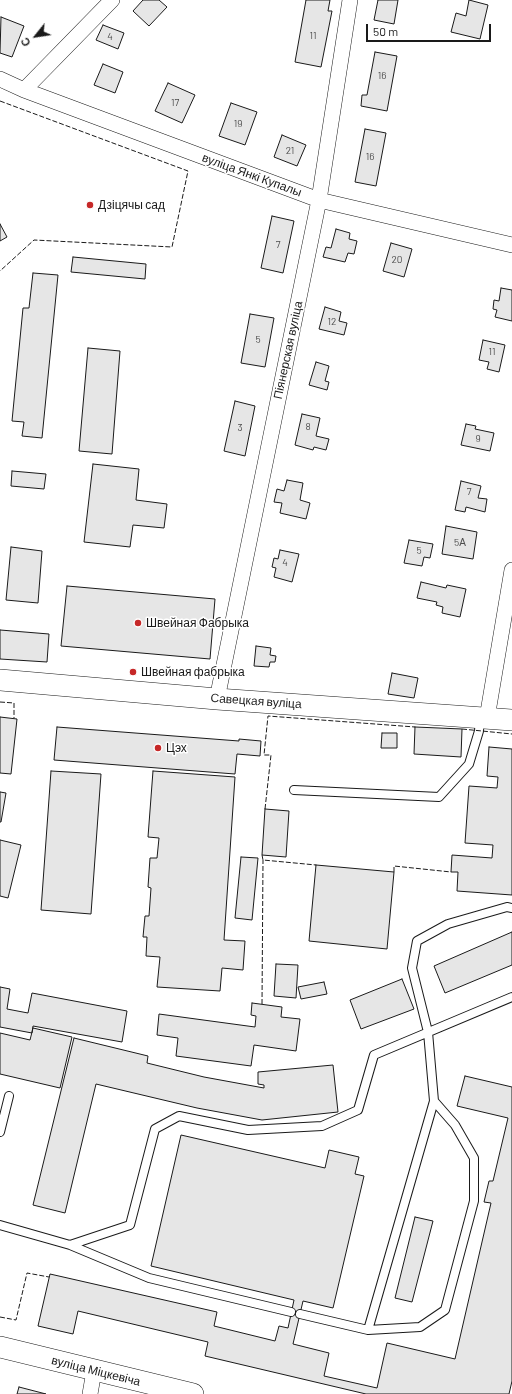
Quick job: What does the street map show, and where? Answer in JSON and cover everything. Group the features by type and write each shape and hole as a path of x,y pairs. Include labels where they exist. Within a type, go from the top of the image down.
{"street":[{"path":"24,90 112,0"},
{"name":"Піянерская вуліца","path":"217,698 319,200 350,0"},
{"name":"вуліца Янкі Купалы","path":"0,79 24,90 319,200 512,245"},
{"path":"484,718 512,570"},
{"name":"Савецкая вуліца","path":"0,680 512,720"},
{"name":"вуліца Міцкевіча","path":"0,1347 192,1394"},
{"path":"90,1394 94,1371"}],"lane":[{"path":"294,790 439,797 469,764 484,718"},
{"path":"368,1330 434,1101 428,1032 412,968 417,942 448,924 507,908 512,908"},
{"path":"70,1245 130,1225 155,1129 179,1116 248,1130 322,1126 358,1110 374,1054 512,997"},
{"path":"0,1132 9,1096"},
{"path":"300,1314 368,1330 420,1327 444,1310 474,1201 474,1158 455,1126 434,1101"},
{"path":"0,1225 70,1245 149,1278 291,1312"}],"building":[{"path":"143,0 159,0 167,7 149,26 133,11"},
{"path":"306,0 330,0 328,11 332,11 321,67 295,62"},
{"path":"378,0 398,0 394,24 374,20"},
{"path":"469,0 488,5 480,39 451,32 456,13 466,16"},
{"path":"1,17 24,26 12,57 0,53"},
{"path":"103,25 124,33 118,49 96,40"},
{"path":"375,52 397,56 387,111 361,106 362,95 367,95"},
{"path":"103,64 123,72 115,93 94,85"},
{"path":"168,83 195,95 182,123 155,111"},
{"path":"231,103 257,112 245,145 219,136"},
{"path":"365,129 386,133 376,186 355,182"},
{"path":"282,135 306,145 297,166 274,157"},
{"path":"272,216 294,221 283,273 261,268"},
{"path":"0,224 7,237 0,241"},
{"path":"336,229 350,233 349,239 357,241 354,254 348,253 345,262 323,257 326,247 331,248"},
{"path":"391,243 412,249 404,277 383,271"},
{"path":"73,257 146,264 145,279 71,272"},
{"path":"33,273 58,275 42,438 22,436 24,422 12,421 23,308 29,308"},
{"path":"501,288 512,290 512,321 495,317 497,310 493,309 494,300 499,301"},
{"path":"325,307 341,312 339,321 347,323 344,335 319,329"},
{"path":"250,314 274,318 265,367 241,363"},
{"path":"483,340 505,345 499,372 487,369 489,362 479,360"},
{"path":"88,348 120,351 112,454 79,451"},
{"path":"316,362 329,366 325,381 329,382 327,390 309,385"},
{"path":"235,401 255,406 245,456 224,451"},
{"path":"302,414 320,418 316,436 329,439 326,450 314,447 313,450 295,445"},
{"path":"466,424 476,426 475,429 494,433 490,451 461,445"},
{"path":"93,464 139,469 136,500 167,504 164,528 133,525 130,547 84,542"},
{"path":"12,471 46,474 44,489 11,486"},
{"path":"287,480 303,483 300,500 310,503 306,519 280,513 282,503 274,502 277,489 284,491"},
{"path":"461,481 481,486 478,498 487,499 485,512 466,507 465,512 455,510"},
{"path":"446,526 477,532 473,559 442,554"},
{"path":"409,540 433,544 430,558 424,557 422,566 404,563"},
{"path":"11,547 42,551 38,603 6,600"},
{"path":"280,550 299,554 292,582 274,577 276,568 272,567 274,558 278,559"},
{"path":"421,582 446,588 447,585 466,589 460,617 442,613 443,607 436,605 437,602 417,598"},
{"name":"Швейная Фабрыка","path":"67,586 215,599 210,659 61,646"},
{"path":"0,630 49,634 47,662 0,659"},
{"path":"256,646 271,648 270,655 276,656 275,662 270,662 269,667 254,666"},
{"path":"392,673 418,678 414,698 388,694"},
{"path":"0,717 17,719 11,774 0,773"},
{"name":"Цэх","path":"57,727 239,741 239,739 261,741 260,756 237,754 235,774 54,760"},
{"path":"415,727 462,729 461,757 414,754"},
{"path":"382,733 397,733 397,748 381,748"},
{"path":"489,747 512,749 512,895 457,891 458,872 451,872 452,855 492,858 493,845 465,843 469,786 497,788 498,777 487,776"},
{"path":"51,771 101,774 91,914 41,910"},
{"path":"153,771 235,777 224,940 245,941 243,970 222,968 220,991 157,987 160,957 146,956 147,937 143,937 145,916 149,916 151,888 148,887 150,858 157,858 159,838 148,837"},
{"path":"0,792 6,793 1,822 0,822"},
{"path":"265,809 289,811 286,857 262,855"},
{"path":"0,840 21,845 8,898 0,896"},
{"path":"241,857 258,858 252,920 235,918"},
{"path":"316,865 394,872 387,949 309,941"},
{"path":"512,932 512,965 445,993 434,966"},
{"path":"276,964 298,965 296,998 274,996"},
{"path":"402,979 414,1009 361,1029 350,1000"},
{"path":"324,982 327,994 301,999 298,987"},
{"path":"0,987 10,989 7,1009 28,1013 32,993 127,1011 122,1042 33,1026 32,1033 0,1027"},
{"path":"252,1003 282,1007 281,1017 300,1019 296,1051 254,1045 251,1066 176,1056 178,1038 157,1035 159,1014 255,1027 256,1016 251,1015"},
{"path":"33,1028 72,1037 60,1088 0,1074 0,1033 30,1040"},
{"path":"74,1038 148,1056 147,1063 204,1077 264,1088 264,1085 258,1084 258,1072 333,1065 338,1112 262,1120 197,1108 96,1084 65,1213 33,1205"},
{"path":"465,1076 512,1087 512,1381 509,1394 366,1394 205,1356 208,1342 78,1311 73,1334 38,1326 50,1274 217,1312 214,1326 275,1341 279,1326 288,1328 294,1300 151,1266 181,1135 325,1168 329,1150 359,1157 355,1174 364,1176 333,1308 303,1301 293,1344 329,1353 324,1376 377,1388 387,1343 455,1359 491,1203 484,1202 489,1181 493,1181 508,1118 457,1106"},
{"path":"415,1217 433,1221 412,1302 395,1298"},
{"path":"19,1387 46,1394 17,1394"}],"fence":[{"path":"0,101 188,171 172,247 34,240 0,271"},
{"path":"0,702 14,703 14,718"},
{"path":"265,809 271,755 264,755 268,716 415,727"},
{"path":"462,729 512,734"},
{"path":"262,855 263,860 316,865"},
{"path":"262,1004 263,860"},
{"path":"394,872 394,866 451,872"},
{"path":"0,1317 16,1320 27,1273 49,1277"}],"place":[{"name":"Дзіцячы сад","path":"90,205"},
{"name":"Швейная Фабрыка","path":"138,623"},
{"name":"Швейная фабрыка","path":"133,672"},
{"name":"Цэх","path":"158,748"}]}
